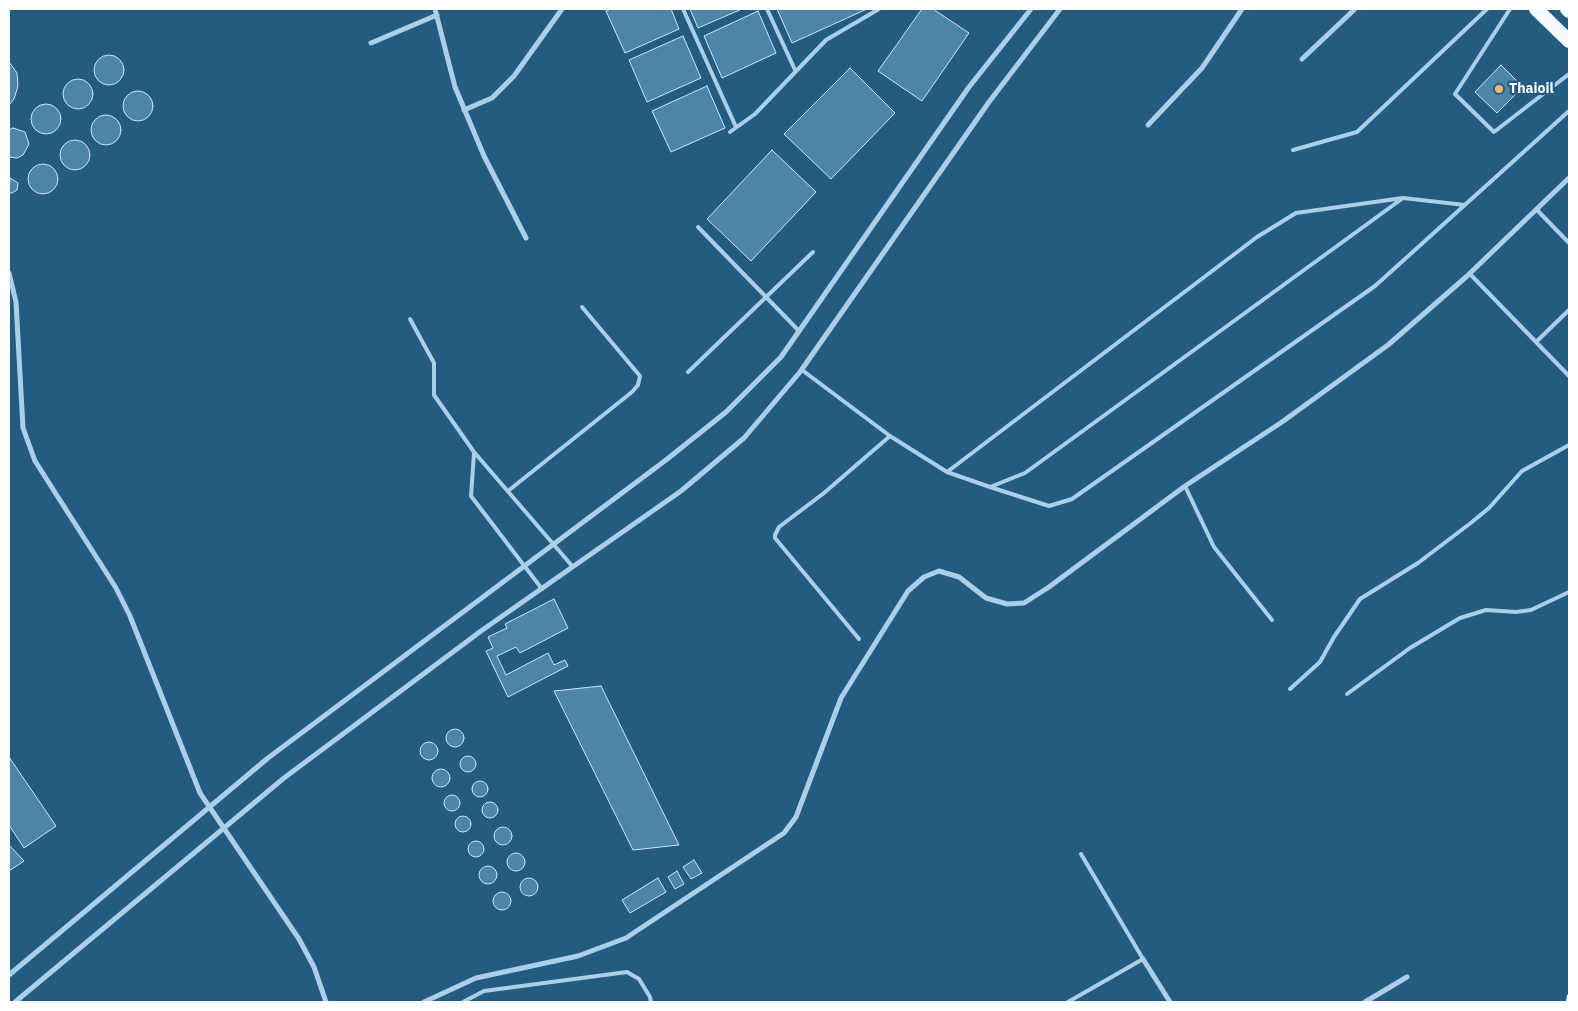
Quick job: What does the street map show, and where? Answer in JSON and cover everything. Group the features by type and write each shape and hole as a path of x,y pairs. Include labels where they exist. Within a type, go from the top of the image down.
{"highway":[{"path":"1536,9 1569,40"}],"street":[{"path":"435,9 455,87 464,110 484,156 526,238"},
{"path":"464,110 492,98 514,76 562,9"},
{"path":"9,975 268,758 525,567 726,412 781,357 969,87 1031,9"},
{"path":"15,1002 222,827 284,778 542,588 681,491 744,438 802,370 989,102 1060,9"},
{"path":"1148,125 1202,68 1242,9"},
{"path":"1302,59 1356,9"},
{"path":"372,43 437,15"},
{"path":"424,1002 476,978 578,956 626,938 784,833 796,817 841,698 908,591 924,577 939,571 959,577 986,598 1007,604 1024,603 1049,587 1185,486 1282,422 1388,345 1470,274 1569,178"},
{"path":"9,273 16,302 23,428 35,461 116,588 130,616 200,793 299,939 314,967 326,1002"},
{"path":"1143,959 1170,1002"},
{"path":"1365,1002 1408,977"}],"lane":[{"path":"683,9 736,127"},
{"path":"767,9 795,70"},
{"path":"730,132 754,114 826,40 880,9"},
{"path":"1293,150 1357,132 1486,9"},
{"path":"1510,9 1455,94 1494,132 1569,74"},
{"path":"802,370 890,436 947,472 1049,506 1072,499 1375,286 1569,111"},
{"path":"947,472 1257,237 1296,213 1404,198 1465,205"},
{"path":"990,487 1025,473 1404,198"},
{"path":"1537,210 1569,243"},
{"path":"698,227 799,331"},
{"path":"688,372 813,252"},
{"path":"1470,274 1569,376"},
{"path":"508,491 632,392 638,385 640,376 582,307"},
{"path":"1536,342 1569,310"},
{"path":"410,319 434,363 434,395 474,452 573,567"},
{"path":"860,639 775,538 775,534 779,527 824,493 890,436"},
{"path":"1290,689 1320,662 1334,637 1360,599 1418,563 1472,522 1489,508 1522,471 1569,445"},
{"path":"474,452 471,496 542,588"},
{"path":"1185,486 1214,548 1272,620"},
{"path":"1347,694 1410,648 1460,618 1486,610 1516,612 1531,610 1569,592"},
{"path":"1068,1002 1143,959 1081,854"},
{"path":"463,1002 484,991 627,972 639,979 651,1002"}],"building":[{"path":"611,9 671,9 679,29 625,53 606,11"},
{"path":"690,9 742,9 698,28"},
{"path":"777,9 867,9 792,43"},
{"path":"922,9 933,9 969,33 922,101 878,71"},
{"path":"758,11 776,53 722,78 704,36"},
{"path":"683,36 701,78 647,102 629,60"},
{"path":"109,55 115,56 123,64 123,76 115,84 109,85 103,84 95,76 94,70 95,64 103,56"},
{"path":"9,62 17,73 18,86 14,99 9,105"},
{"name":"Thaioil","path":"1501,65 1523,87 1497,113 1475,92"},
{"path":"850,68 895,113 831,179 784,134"},
{"path":"78,79 84,80 92,88 92,100 84,108 78,109 72,108 64,100 63,94 64,88 72,80"},
{"path":"707,86 725,128 671,152 652,111"},
{"path":"138,91 144,92 152,100 152,112 144,120 138,121 132,120 124,112 123,106 124,100 132,92"},
{"path":"46,104 52,105 60,113 60,125 52,133 46,134 40,133 32,125 31,119 32,113 40,105"},
{"path":"106,115 112,116 120,124 120,136 112,144 106,145 100,144 92,136 91,130 92,124 100,116"},
{"path":"13,128 25,132 29,144 23,155 17,158 9,157 9,130"},
{"path":"75,140 81,141 89,149 89,161 81,169 75,170 69,169 61,161 60,155 61,149 69,141"},
{"path":"772,150 816,192 751,261 707,219"},
{"path":"43,164 49,165 57,173 57,185 49,193 43,194 37,193 29,185 28,179 29,173 37,165"},
{"path":"10,178 18,183 17,190 12,193 9,193"},
{"path":"554,599 568,628 520,653 516,647 497,656 506,675 548,653 554,665 565,660 568,666 508,697 486,651 493,648 488,637 507,628 505,624"},
{"path":"601,686 679,845 633,850 554,691"},
{"path":"451,729 459,729 464,734 462,745 451,747 446,742 446,734"},
{"path":"425,742 433,742 438,747 436,758 425,760 420,755 420,747"},
{"path":"468,756 474,758 476,764 474,770 468,772 462,770 460,764 462,758"},
{"path":"9,757 56,826 24,848 9,825"},
{"path":"437,769 445,769 450,774 448,785 437,787 432,782 432,774"},
{"path":"480,781 486,783 488,789 486,795 480,797 474,795 472,789 474,783"},
{"path":"452,795 458,797 460,803 458,809 452,811 446,809 444,803 446,797"},
{"path":"490,802 496,804 498,810 496,816 490,818 484,816 482,810 484,804"},
{"path":"463,816 469,818 471,824 469,830 463,832 457,830 455,824 457,818"},
{"path":"499,827 507,827 512,832 510,843 499,845 494,840 494,832"},
{"path":"476,841 482,843 484,849 482,855 476,857 470,855 468,849 470,843"},
{"path":"9,845 24,861 9,871"},
{"path":"512,853 520,853 525,858 523,869 512,871 507,866 507,858"},
{"path":"694,860 702,873 691,879 683,867"},
{"path":"484,866 492,866 497,871 495,882 484,884 479,879 479,871"},
{"path":"677,871 684,884 675,889 668,877"},
{"path":"525,878 533,878 538,883 536,894 525,896 520,891 520,883"},
{"path":"658,878 666,892 630,913 622,900"},
{"path":"498,892 506,892 511,897 509,908 498,910 493,905 493,897"}],"railway":[{"path":"1568,1002 1569,995"}],"place":[{"name":"Thaioil","path":"1499,89"}]}
